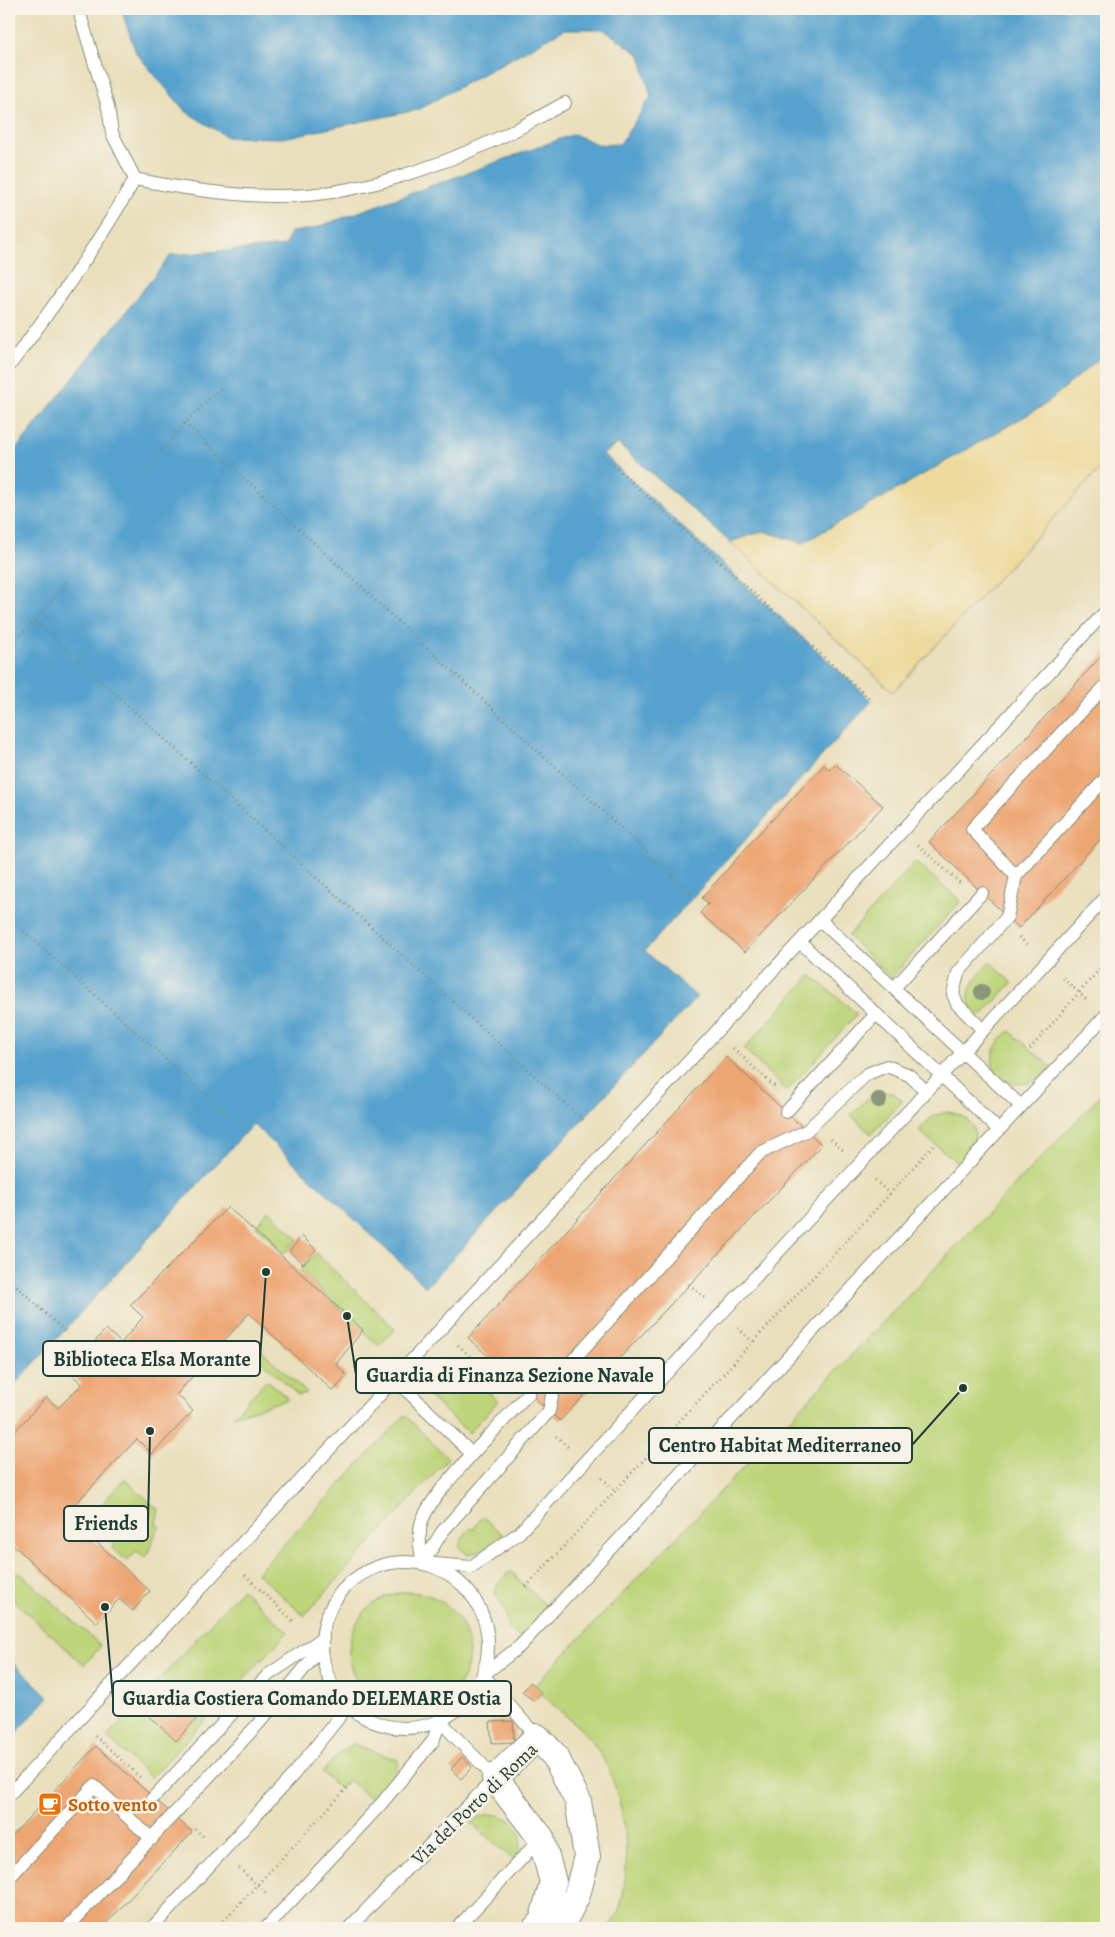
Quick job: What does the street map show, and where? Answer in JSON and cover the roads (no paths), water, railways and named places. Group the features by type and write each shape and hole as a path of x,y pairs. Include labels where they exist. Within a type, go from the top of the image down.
{"street":[{"name":"Via del Porto di Roma","path":"495,1778 537,1737 555,1756 578,1801 587,1856 577,1896 560,1928"},
{"path":"495,1778 541,1838 553,1882 542,1922 536,1928"}],"lane":[{"path":"80,9 81,18 108,107 112,133 135,179"},
{"path":"135,179 228,194 280,196 317,194 353,189 433,165 501,137 565,103"},
{"path":"9,366 66,289 135,179"},
{"path":"9,1796 1106,611"},
{"path":"1016,876 972,829 1106,685"},
{"path":"983,1030 957,1004 953,994 958,973 1007,917 1016,876 1106,778"},
{"path":"894,988 979,896"},
{"path":"423,1563 450,1574 471,1593 484,1618 489,1647 483,1675 473,1694 463,1704 440,1721 417,1728 392,1727 368,1720 348,1706 334,1689 326,1669 323,1643 325,1622 336,1600 352,1581 374,1568 398,1561 423,1563 471,1567 519,1533 1106,896"},
{"path":"820,920 1021,1106"},
{"path":"800,942 999,1130"},
{"path":"790,1108 876,1014"},
{"path":"483,1675 520,1646 1106,1015"},
{"path":"423,1563 447,1526 549,1411 555,1380 760,1153 806,1131 867,1074 887,1066 909,1075 926,1091"},
{"path":"395,1379 472,1454"},
{"path":"423,1563 419,1547 421,1523 434,1500 472,1454 524,1398"},
{"path":"155,1796 268,1675 323,1643"},
{"path":"67,1928 259,1723 323,1643"},
{"path":"483,1675 537,1737"},
{"path":"152,1928 293,1775 348,1706"},
{"path":"440,1721 495,1778"},
{"path":"266,1928 387,1797 432,1742 440,1721"},
{"name":"Via del Porto di Roma","path":"349,1928 495,1778"},
{"path":"9,1878 94,1786 152,1839"},
{"path":"457,1928 541,1838"}],"water":[{"path":"121,9 1106,9 1106,353 1043,406 803,543 763,531 730,542 618,444 603,454 872,701 645,951 697,997 426,1287 253,1124 9,1391 9,458 171,255 285,246 291,232 312,229 574,134 599,145 620,144 651,97 640,55 603,29 565,29 417,110 283,138 227,137 185,111 136,53"},
{"path":"9,1659 49,1697 9,1741"}],"place":[{"name":"Biblioteca Elsa Morante","path":"266,1272"},
{"name":"Guardia di Finanza Sezione Navale","path":"347,1316"},
{"name":"Centro Habitat Mediterraneo","path":"963,1388"},
{"name":"Friends","path":"150,1431"},
{"name":"Guardia Costiera Comando DELEMARE Ostia","path":"105,1607"},
{"name":"Sotto vento","path":"50,1804"}]}
